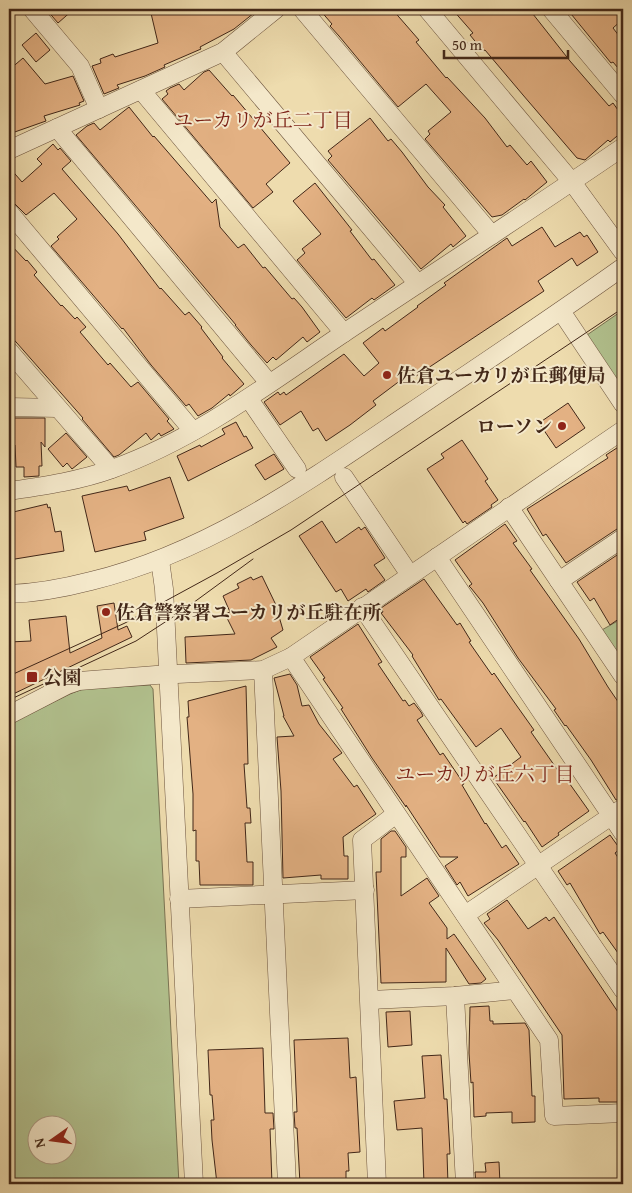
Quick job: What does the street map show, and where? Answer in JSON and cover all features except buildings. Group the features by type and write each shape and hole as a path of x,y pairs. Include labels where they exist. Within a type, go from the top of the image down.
{"street":[{"path":"32,9 80,66 99,109"},
{"path":"9,150 223,52 276,9"},
{"path":"302,9 492,235"},
{"path":"427,9 572,182 623,252"},
{"path":"551,9 623,95"},
{"path":"223,52 418,284"},
{"path":"140,90 344,333"},
{"path":"57,128 269,384"},
{"path":"9,491 75,479 111,469 130,462 193,431 249,399 623,146"},
{"path":"9,212 193,431"},
{"path":"9,594 64,588 117,575 160,560 218,533 306,483 623,267"},
{"path":"561,311 623,404"},
{"path":"9,351 111,469"},
{"path":"249,399 297,469"},
{"path":"9,407 57,408"},
{"path":"9,715 67,685 80,681 168,674 264,670 290,656 623,430"},
{"path":"344,477 410,575"},
{"path":"509,507 623,676"},
{"path":"559,582 623,538"},
{"path":"437,557 617,812 623,833"},
{"path":"160,560 164,589 194,1184"},
{"path":"362,607 623,990"},
{"path":"290,656 549,1040 554,1116 623,1113"},
{"path":"264,670 287,1184"},
{"path":"465,915 617,812"},
{"path":"377,1184 362,840 396,814"},
{"path":"179,898 365,890"},
{"path":"370,1000 455,996 515,990"},
{"path":"455,996 465,1184"}],"green space":[{"path":"623,310 623,390 587,335"},
{"path":"623,618 623,665 600,631"},
{"path":"150,685 153,689 179,1184 9,1184 9,724 83,689"}],"tram line":[{"path":"9,676 125,623 291,530 623,308"},
{"path":"9,700 136,641 182,611 253,559"}],"place":[{"name":"佐倉ユーカリが丘郵便局","path":"387,375"},
{"name":"ローソン","path":"562,426"},
{"name":"佐倉警察署ユーカリが丘駐在所","path":"106,612"},
{"name":"公園","path":"32,677"}],"district":[{"name":"ユーカリが丘二丁目","path":"263,119"},
{"name":"ユーカリが丘六丁目","path":"485,773"}]}
